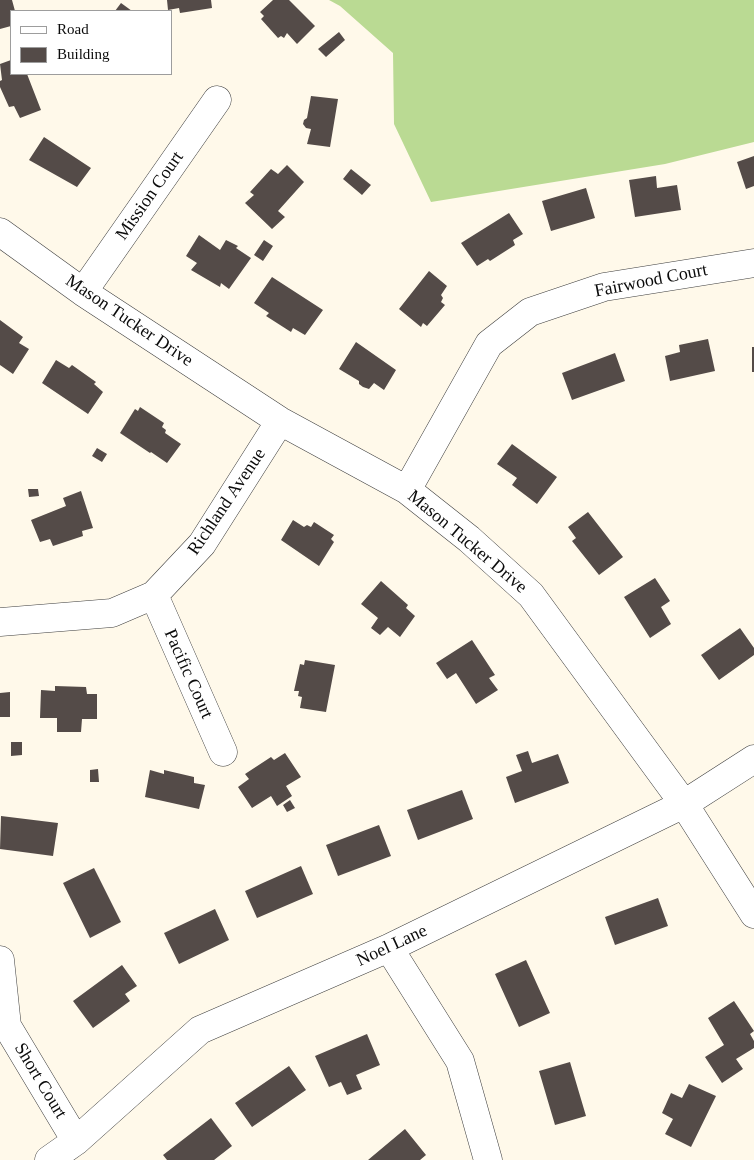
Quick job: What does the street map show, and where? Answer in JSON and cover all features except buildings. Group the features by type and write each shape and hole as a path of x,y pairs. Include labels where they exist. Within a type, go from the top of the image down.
{"street":[{"name":"Mission Court","path":"83,292 217,100"},
{"name":"Mason Tucker Drive","path":"0,232 83,292 280,421 407,490 469,539 531,595 684,804 754,914"},
{"name":"Fairwood Court","path":"407,490 489,344 530,312 604,287 754,263"},
{"name":"Richland Avenue","path":"0,622 112,613 154,595 202,544 280,421"},
{"name":"Pacific Court","path":"154,595 223,752"},
{"name":"Noel Lane","path":"50,1160 76,1141 200,1030 389,948 684,804 754,759"},
{"path":"389,948 460,1061 488,1160"},
{"name":"Short Court","path":"0,960 7,1026 76,1141"}],"green space":[{"path":"329,0 754,0 754,142 665,164 431,202 394,124 393,53 340,6"}]}
